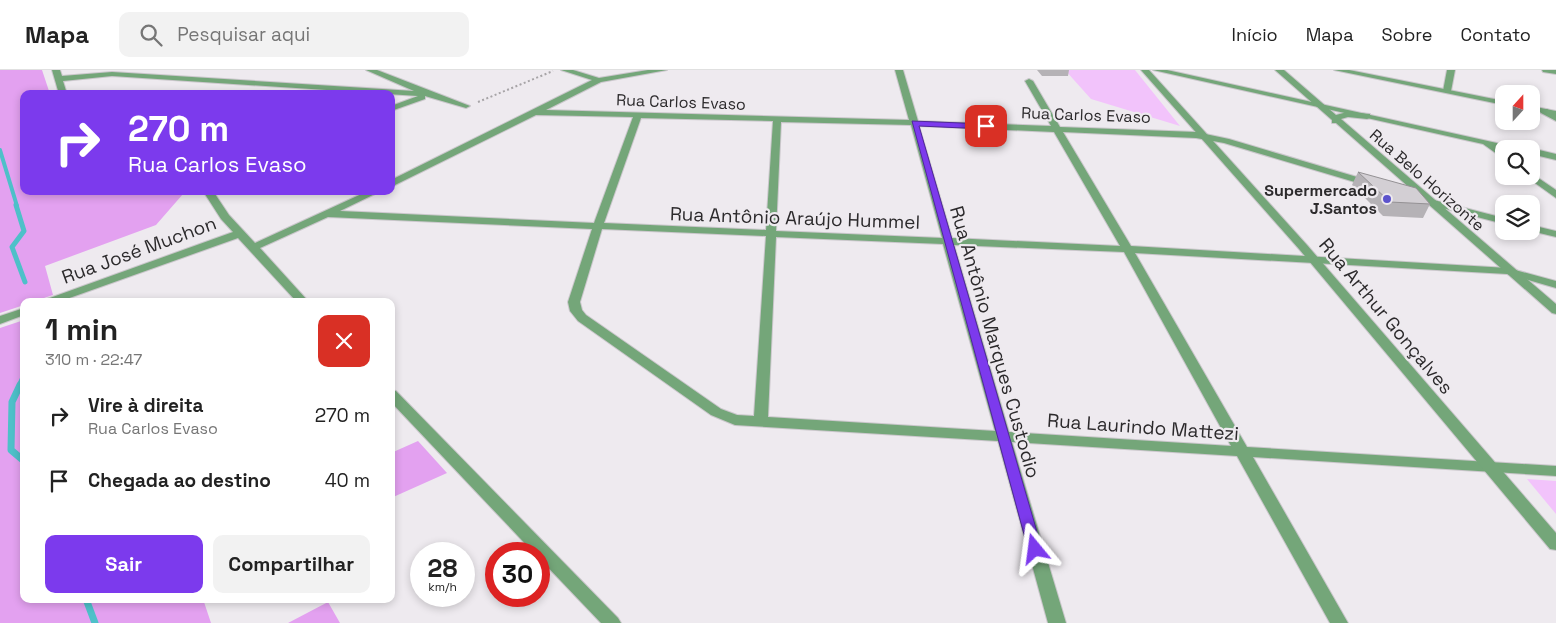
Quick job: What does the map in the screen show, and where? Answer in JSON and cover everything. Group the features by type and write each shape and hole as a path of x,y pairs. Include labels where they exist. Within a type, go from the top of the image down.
{"street":[{"path":"56,70 61,90"},
{"path":"565,70 598,80"},
{"path":"395,182 598,80 663,70"},
{"name":"Rua Antônio Marques Custodio","path":"899,70 1002,438 1057,623"},
{"name":"Rua Arthur Gonçalves","path":"1145,70 1314,260 1556,544"},
{"path":"1157,70 1495,144"},
{"name":"Rua Belo Horizonte","path":"1279,70 1508,271 1556,310"},
{"path":"1338,70 1495,101"},
{"path":"1447,91 1450,70"},
{"path":"1546,70 1556,72"},
{"path":"344,89 372,80 374,72 429,94 466,106"},
{"path":"59,79 112,74 354,90"},
{"path":"1029,81 1128,250 1339,623"},
{"path":"396,94 429,94"},
{"path":"396,94 402,97 404,104"},
{"path":"395,107 429,94"},
{"path":"1540,110 1556,113"},
{"path":"1544,111 1556,118"},
{"name":"Rua Carlos Evaso","path":"536,112 914,123 1204,136 1226,140 1385,189"},
{"path":"1335,120 1347,114 1367,116"},
{"path":"597,228 638,116"},
{"path":"761,422 776,120"},
{"path":"1483,141 1495,150"},
{"path":"1540,153 1556,157"},
{"path":"1540,183 1556,195"},
{"path":"211,195 239,234 299,298"},
{"path":"252,248 368,195"},
{"path":"1413,197 1495,219"},
{"name":"Rua Antônio Araújo Hummel","path":"330,214 597,228 1128,250 1508,271 1556,285"},
{"name":"Rua Laurindo Mattezi","path":"597,228 574,302 576,311 582,318 637,357 716,412 728,418 761,422 1244,454 1556,471"},
{"path":"1540,230 1556,234"},
{"name":"Rua José Muchon","path":"59,298 239,234"},
{"path":"0,320 20,312"},
{"path":"395,398 612,623"}],"path":[{"path":"466,106 556,70"}],"shaded area":[{"path":"0,70 42,70 49,90 20,90 20,195 182,195 156,225 45,266 53,295 44,298 20,298 20,306 0,313"},
{"path":"1065,70 1135,70 1180,126 1091,99"},
{"path":"20,321 20,603 204,603 211,623 0,623 0,328"},
{"path":"418,441 447,473 395,496 395,451"},
{"path":"1527,479 1556,481 1556,514"},
{"path":"329,603 340,623 288,623"}],"building":[{"path":"1358,172 1416,188 1430,204 1390,202"}],"waterway":[{"path":"0,150 17,206"},
{"path":"16,205 24,231 12,247 25,282"},
{"path":"20,385 12,402 11,450 20,458"},
{"path":"88,603 95,623"}],"place":[{"name":"Supermercado J.Santos","path":"1387,199"}],"route":[{"path":"986,126 914,123 1035,549"}]}
